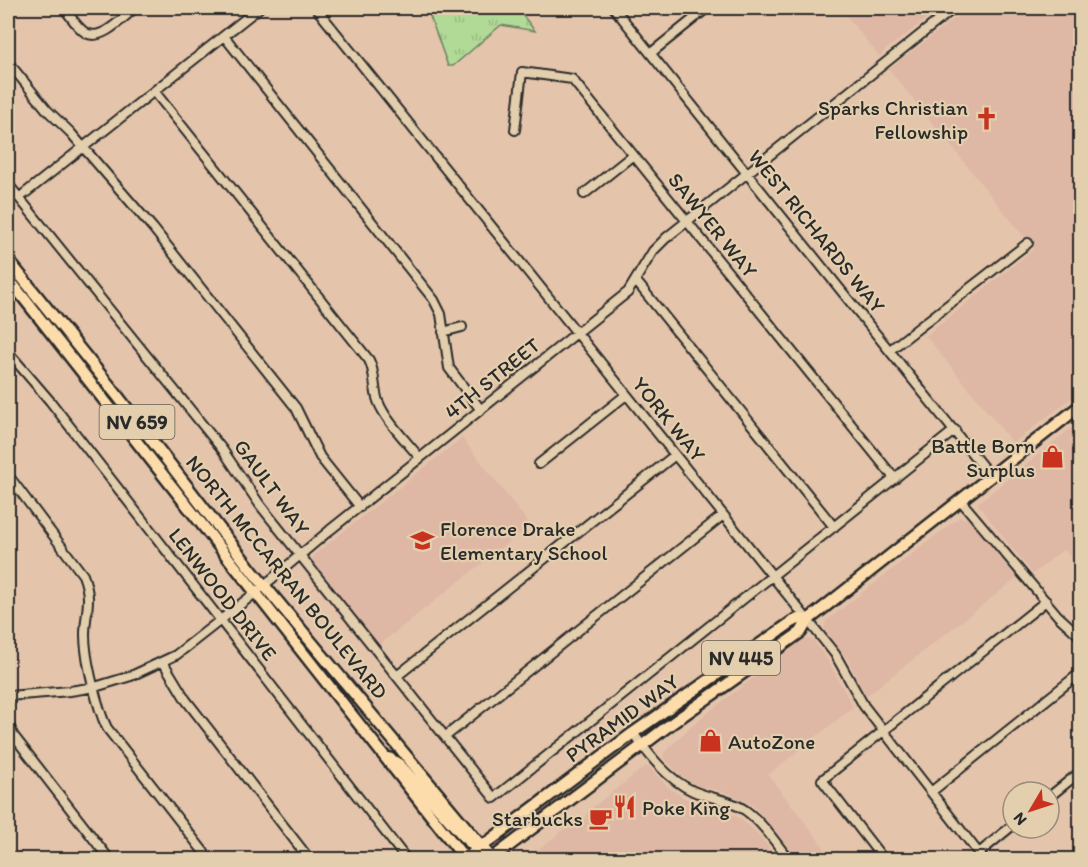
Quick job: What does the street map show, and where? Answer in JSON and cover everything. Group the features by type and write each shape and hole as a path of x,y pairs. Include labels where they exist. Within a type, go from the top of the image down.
{"main road":[{"name":"NORTH MCCARRAN BOULEVARD","path":"10,267 73,340 265,585 480,848 492,859"},
{"name":"NORTH MCCARRAN BOULEVARD","path":"8,278 465,859"},
{"name":"PYRAMID WAY","path":"492,859 642,746 801,632 808,620 1080,406"},
{"name":"PYRAMID WAY","path":"465,859 633,733 792,622 798,619 808,620"},
{"path":"381,753 400,765 480,848"}],"street":[{"path":"64,8 83,31 92,35 102,33 135,8"},
{"path":"19,198 259,8"},
{"name":"YORK WAY","path":"316,8 835,654 864,706 981,856"},
{"name":"WEST RICHARDS WAY","path":"614,8 991,477"},
{"path":"651,53 707,8"},
{"name":"4TH STREET","path":"8,696 70,692 131,676 163,662 221,620 628,292 660,243 954,8"},
{"path":"224,36 434,300 441,314 450,369 481,410"},
{"path":"8,62 47,110 84,147 153,228 296,408 320,457 360,507"},
{"name":"SAWYER WAY","path":"515,130 522,72 572,80 895,479"},
{"path":"154,91 369,360 375,374 376,395 383,411 420,458"},
{"path":"584,194 633,154"},
{"name":"GAULT WAY","path":"8,184 222,449 260,505 494,798 773,577"},
{"path":"890,350 1028,243"},
{"path":"636,281 834,527"},
{"path":"443,332 462,327"},
{"name":"LENWOOD DRIVE","path":"8,352 50,401 407,860"},
{"path":"539,464 626,395"},
{"path":"773,577 955,430"},
{"path":"397,676 675,455"},
{"path":"8,475 83,575 87,584 89,604 85,637 100,710 107,728 210,860"},
{"path":"961,501 1058,616 1080,636"},
{"path":"446,736 723,515"},
{"path":"884,860 822,780 1046,602"},
{"path":"163,662 186,700 310,860"},
{"path":"931,792 1080,673"},
{"path":"8,722 13,735 110,860"},
{"path":"633,733 661,768 682,785 733,803 754,817 789,860"},
{"path":"1061,787 1080,771"},
{"path":"981,856 1001,837"},
{"path":"8,854 12,860"}],"shaded area":[{"path":"840,8 941,8 884,51 880,57"},
{"path":"969,8 1076,8 1080,13 1079,392 1013,443 926,336 1034,249 889,69"},
{"path":"1080,421 1080,569 1064,549 1033,574 978,503"},
{"name":"Florence Drake Elementary School","path":"462,438 530,525 379,645 312,559 314,555"},
{"path":"960,517 969,520 1017,578 866,696 848,660 824,629 826,621"},
{"path":"803,640 813,640 828,661 853,707 768,775 833,859 798,859 753,805 728,793 689,781 676,771 663,754 692,725"},
{"path":"646,766 668,787 684,798 738,817 758,834 778,859 527,859 563,830 571,829 585,819 588,811"}],"green space":[{"path":"427,8 517,8 535,31 501,25 453,66 448,66"}],"place":[{"name":"Sparks Christian Fellowship","path":"986,119"},
{"name":"Battle Born Surplus","path":"1053,457"},
{"name":"Florence Drake Elementary School","path":"422,540"},
{"name":"AutoZone","path":"710,741"},
{"name":"Poke King","path":"624,807"},
{"name":"Starbucks","path":"601,818"}]}
